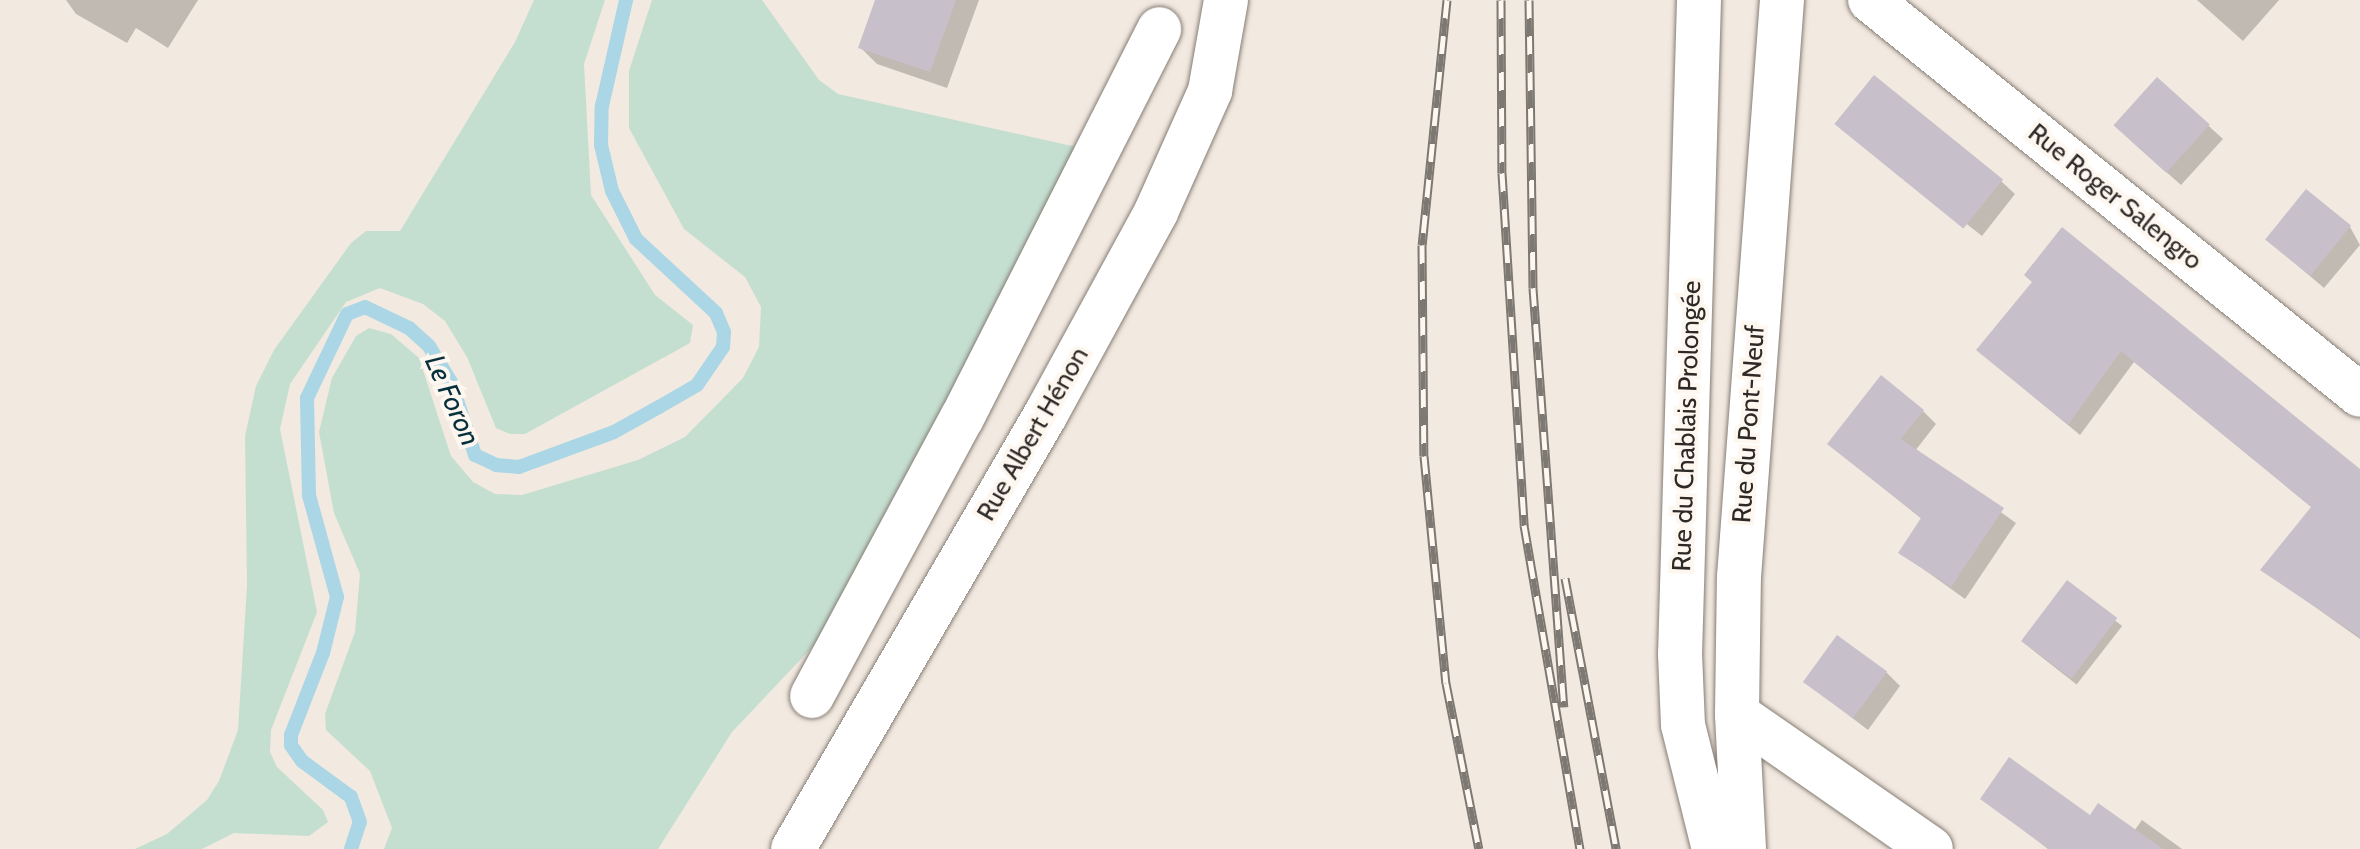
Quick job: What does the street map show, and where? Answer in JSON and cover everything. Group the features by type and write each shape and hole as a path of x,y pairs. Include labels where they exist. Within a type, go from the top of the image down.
{"street":[{"name":"Rue Albert Hénon","path":"793,849 1038,428 1156,212 1217,69 1226,0"},
{"name":"Rue du Chablais Prolongée","path":"1699,0 1680,654 1683,725 1714,849"},
{"name":"Rue du Pont-Neuf","path":"1744,849 1737,714 1742,536 1782,0"},
{"name":"Rue Roger Salengro","path":"1870,0 2360,395"},
{"path":"812,696 962,418 1159,29"},
{"path":"1737,714 1931,849"}],"green space":[{"path":"534,0 605,0 584,64 591,195 655,295 693,325 690,343 525,434 510,434 496,428 467,357 445,321 423,304 380,288 346,302 290,384 280,429 317,612 271,730 270,752 277,767 323,810 328,822 309,836 234,833 202,849 135,849 167,834 207,800 219,781 238,730 247,585 245,436 256,386 274,350 351,243 366,231 400,231 515,42"},
{"path":"652,0 762,0 819,80 838,94 1081,148 821,638 732,732 658,849 384,849 392,828 370,771 326,730 325,714 355,632 360,574 334,513 319,432 332,378 356,336 369,328 391,334 419,358 451,456 473,482 495,494 522,495 638,460 685,437 743,378 759,347 761,307 745,277 684,229 629,128 629,71"}],"building":[{"path":"875,0 956,0 930,72 858,48"},
{"path":"1874,75 2003,179 1963,228 1834,124"},
{"path":"2157,77 2210,125 2166,173 2114,125"},
{"path":"2306,189 2351,226 2310,276 2265,240"},
{"path":"2062,227 2360,469 2360,637 2260,570 2311,507 2121,351 2068,425 1976,350 2032,282 2024,275"},
{"path":"1881,375 1924,410 1901,439 2004,508 1951,587 1898,553 1921,518 1827,444"},
{"path":"2067,580 2117,618 2072,679 2021,641"},
{"path":"1837,635 1887,671 1853,718 1803,682"},
{"path":"2009,757 2090,815 2098,803 2163,849 2049,849 1980,799"}],"waterway":[{"name":"Le Foron","path":"351,849 360,822 351,797 302,761 291,745 291,735 323,653 337,597 309,495 307,398 347,314 365,307 409,328 429,346 451,382 475,455 496,465 519,467 614,432 697,385 723,347 724,332 716,313 636,239 612,191 601,145 602,106 626,0"}],"railway":[{"path":"1447,0 1422,245 1424,456 1446,683 1479,849"},
{"path":"1501,0 1502,173 1524,525 1580,849"},
{"path":"1529,0 1533,288 1564,707"},
{"path":"1565,578 1616,849"}]}
